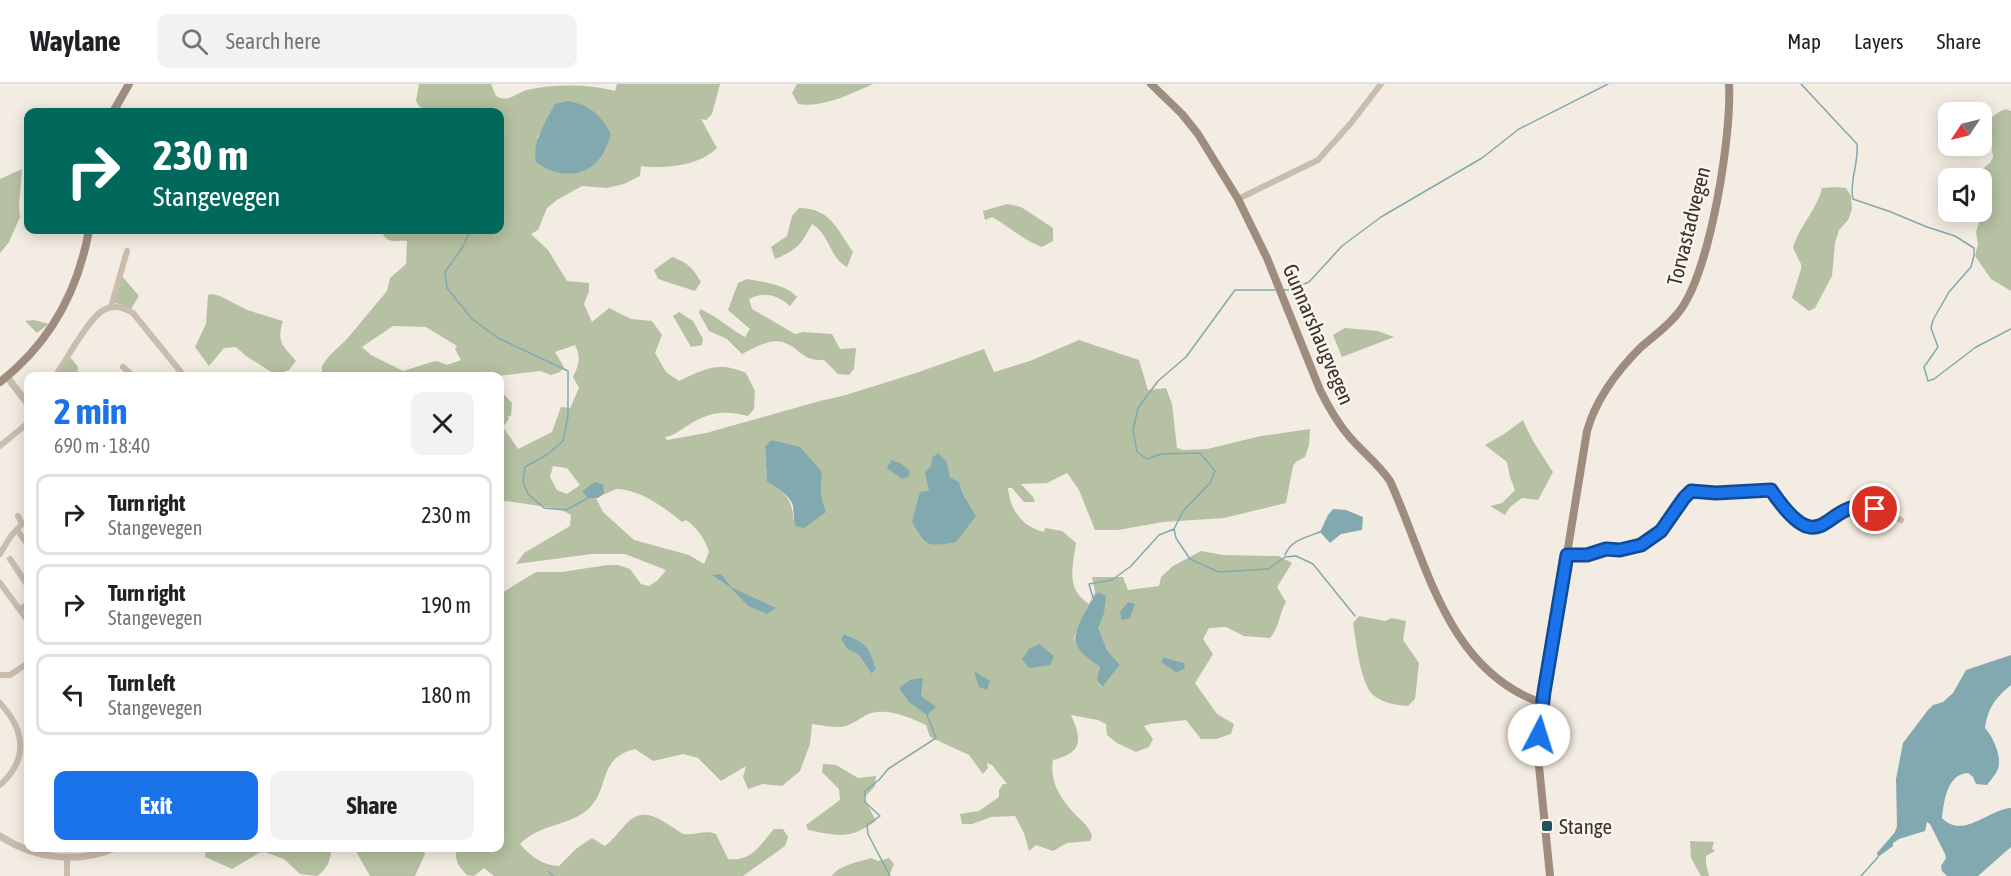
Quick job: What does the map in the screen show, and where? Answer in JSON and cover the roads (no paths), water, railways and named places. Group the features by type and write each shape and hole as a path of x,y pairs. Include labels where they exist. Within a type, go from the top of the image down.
{"main road":[{"path":"115,108 129,84"},
{"name":"Gunnarshaugvegen","path":"1151,84 1182,114 1198,134 1238,199 1267,258 1320,390 1349,437 1382,469 1390,481 1425,571 1444,612 1462,639 1489,671 1508,687 1542,703"},
{"name":"Torvastadvegen","path":"1550,876 1539,766 1542,703 1585,444 1593,414 1609,386 1629,360 1680,311 1695,283 1724,160 1730,112 1729,84"},
{"path":"4,380 38,347 61,312 81,267 88,234"}],"street":[{"path":"1238,199 1318,160 1352,123 1382,84"},
{"path":"111,307 127,250"},
{"path":"58,372 91,321 96,315 111,307 120,307 133,314 181,372"},
{"path":"123,367 129,372"},
{"path":"4,380 24,400"},
{"path":"0,446 24,426"},
{"path":"1567,555 1587,555 1606,549 1620,550 1641,545 1661,531 1691,491 1716,493 1771,490 1793,517 1813,529 1819,528 1850,508 1875,509 1901,520"},
{"path":"18,516 24,523"},
{"path":"0,554 16,530 24,525"},
{"path":"16,530 24,540"},
{"path":"10,559 24,580"},
{"path":"0,583 24,615"},
{"path":"20,609 24,606"},
{"path":"0,675 10,675 24,666"},
{"path":"0,703 12,717 20,734 18,761 0,785"},
{"path":"0,836 24,849"},
{"path":"34,852 67,858 103,852"},
{"path":"67,858 69,869 67,876"}],"water":[{"path":"568,101 589,108 603,121 611,134 598,161 582,172 573,174 545,168 536,162 535,154 540,132 555,104"},
{"path":"771,440 800,447 822,472 821,494 826,512 804,528 796,526 793,506 789,498 767,482 765,447"},
{"path":"938,453 947,462 950,477 959,482 976,516 956,542 933,544 925,541 912,522 920,492 929,491 925,472 931,466 932,458"},
{"path":"891,460 900,463 910,471 909,476 902,479 887,468"},
{"path":"595,482 603,484 604,493 598,498 588,498 582,491"},
{"path":"1333,509 1346,510 1363,517 1362,530 1341,534 1330,543 1320,532"},
{"path":"721,574 731,587 776,608 767,614 748,606 730,587 712,575"},
{"path":"1098,592 1106,596 1104,614 1098,628 1107,650 1120,665 1102,687 1097,680 1100,667 1080,651 1075,639 1082,617"},
{"path":"1128,602 1135,604 1130,618 1122,620 1120,612"},
{"path":"844,634 858,640 869,651 876,669 872,674 859,655 847,649 841,639"},
{"path":"1039,644 1054,656 1050,665 1029,668 1022,659 1029,649"},
{"path":"2011,655 2011,685 1993,704 1985,728 1997,749 1998,769 1987,785 1976,784 1968,773 1955,778 1948,790 1942,818 1950,824 1967,825 2011,808 2011,847 1978,876 1947,876 1941,866 1946,858 1945,854 1927,822 1925,831 1899,839 1878,857 1877,853 1895,832 1897,826 1896,779 1903,743 1933,705 1943,702 1953,693 1966,670"},
{"path":"1163,657 1184,663 1185,668 1176,673 1161,662"},
{"path":"974,671 990,681 987,690 979,687"},
{"path":"923,678 921,696 936,707 927,715 909,702 899,688 910,680"}],"waterway":[{"path":"1283,290 1309,282 1342,246 1381,217 1482,158 1519,129 1608,84"},
{"path":"1801,84 1857,144 1852,185 1853,199 1955,236 1974,248 1971,267 1949,292 1933,320 1931,328 1938,347 1924,367 1928,381 1934,379 1976,347 2011,329"},
{"path":"469,234 445,272 447,288 472,319 498,338 568,371 568,416 563,441 548,454 525,467 523,482 528,494 544,508 566,510 588,498"},
{"path":"1275,290 1235,290 1186,357 1158,381 1138,408 1133,430 1137,452 1147,459 1161,454 1200,453 1215,471 1210,483 1183,511 1174,529 1176,538 1190,559 1219,572 1268,569 1285,557 1296,556 1313,564 1355,616"},
{"path":"1093,598 1089,584 1112,580 1131,566 1159,535 1174,529"},
{"path":"1285,555 1295,542 1320,532"},
{"path":"890,876 868,834 867,825 880,816 865,802 865,791 888,769 936,738 927,715"},
{"path":"1861,876 1878,857"},
{"path":"549,872 553,876"}],"place":[{"name":"Stange","path":"1547,826"}]}
